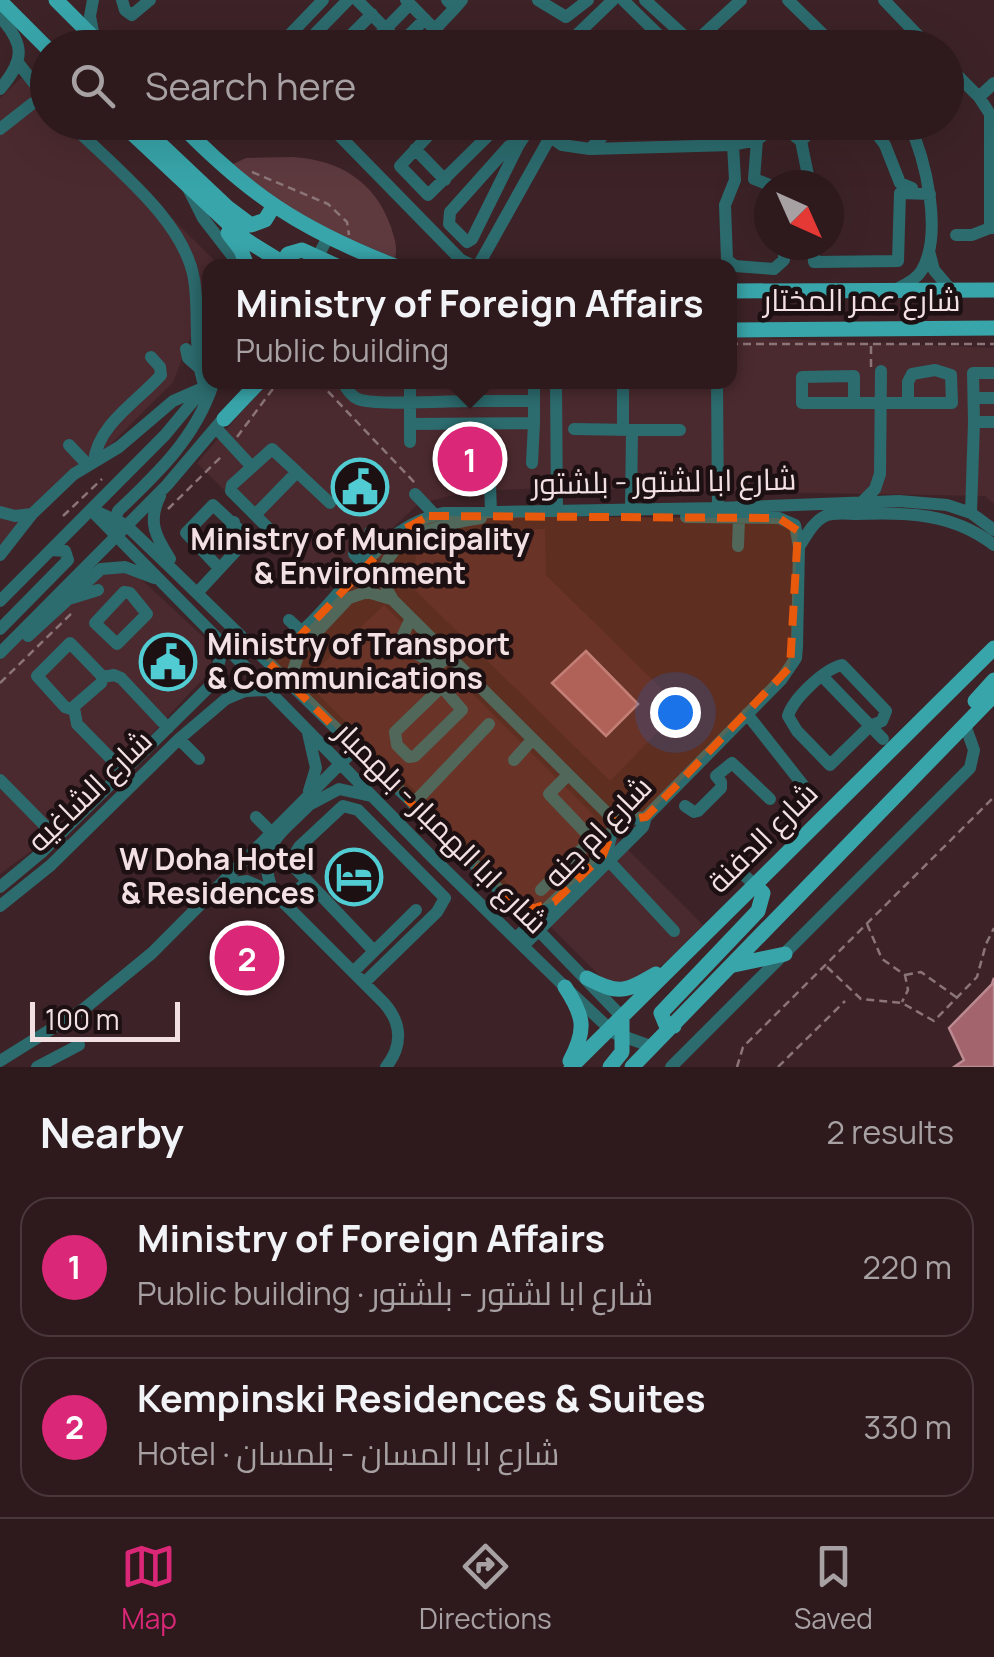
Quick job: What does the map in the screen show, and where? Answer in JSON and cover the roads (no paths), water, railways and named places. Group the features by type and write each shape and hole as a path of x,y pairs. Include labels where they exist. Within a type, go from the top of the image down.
{"main road":[{"path":"56,0 87,30"},
{"path":"0,1 30,32"},
{"path":"139,140 188,188 273,259"},
{"path":"156,140 227,208 251,225 265,220 273,207"},
{"path":"196,140 273,207 328,238 379,259"},
{"path":"213,209 241,250 243,259"},
{"path":"287,259 294,250 310,259"},
{"name":"شارع عمر المختار","path":"737,291 994,290"},
{"name":"شارع عمر المختار","path":"737,330 994,328"},
{"path":"220,423 252,389"},
{"name":"شارع الدفنة","path":"569,1067 616,1033 622,1017 994,648"},
{"path":"894,800 910,771 994,680"},
{"path":"632,1067 994,695"},
{"path":"674,1026 666,1025 661,1014 758,911 763,893 755,885"},
{"path":"734,964 785,954"},
{"path":"587,978 614,990 628,990 673,966"},
{"path":"565,986 583,1030 569,1067"},
{"path":"610,1067 622,1052 616,1033"}],"street":[{"path":"92,0 90,16 95,30"},
{"path":"122,0 125,10 132,15 150,0"},
{"path":"294,30 323,0"},
{"path":"319,30 348,0"},
{"path":"358,0 386,28 408,2 436,30"},
{"path":"538,0 566,18 588,0"},
{"path":"582,30 613,0"},
{"path":"623,0 654,30"},
{"path":"645,0 676,30"},
{"path":"709,30 741,0"},
{"path":"788,0 819,30"},
{"path":"884,0 913,30"},
{"path":"423,30 455,3"},
{"path":"356,30 372,14"},
{"path":"0,17 18,42 19,64 30,78"},
{"path":"0,89 19,64"},
{"path":"956,235 972,235 992,228 990,114 964,82"},
{"path":"979,97 994,82"},
{"path":"0,130 30,109"},
{"path":"87,140 147,200 187,253 195,281 197,365 202,372"},
{"path":"344,140 460,259"},
{"path":"423,140 400,166 430,195 484,140"},
{"path":"518,146 509,146 450,212 448,224 462,240 472,239 521,140"},
{"path":"480,259 548,140"},
{"path":"551,140 590,149 733,145 756,140 754,170"},
{"path":"590,149 599,140"},
{"path":"802,140 807,170"},
{"path":"881,140 900,183 930,190"},
{"path":"896,289 919,274 928,248 930,190 917,140"},
{"path":"728,259 725,204 735,180 733,145"},
{"path":"414,149 445,180"},
{"path":"188,188 204,218 238,259"},
{"path":"814,260 898,261 900,192 930,190"},
{"path":"317,259 328,238"},
{"path":"928,248 934,270 951,290"},
{"path":"737,266 774,269 784,260"},
{"path":"91,463 106,430 161,375 160,367 151,357"},
{"path":"863,500 875,488 880,474 881,371"},
{"path":"971,514 974,373 994,373"},
{"path":"0,554 32,514 74,474 119,448 173,401 202,387"},
{"path":"0,601 205,389"},
{"path":"0,655 119,526 187,439 200,419 208,389"},
{"path":"119,526 167,486 243,389"},
{"path":"349,389 364,401 534,402"},
{"path":"410,389 410,442"},
{"path":"469,389 470,400"},
{"path":"532,463 534,389"},
{"path":"556,389 557,511"},
{"path":"623,389 635,509 670,516 779,518 791,522 798,532 799,547"},
{"path":"717,389 718,508"},
{"path":"974,398 994,398"},
{"path":"854,402 908,402"},
{"path":"974,422 994,422"},
{"path":"220,423 231,444 252,467"},
{"path":"410,424 534,423"},
{"path":"574,429 680,430"},
{"path":"69,445 91,463"},
{"path":"280,540 231,491 232,485 272,449 330,503"},
{"path":"255,514 298,472"},
{"path":"880,474 886,488 899,501"},
{"path":"490,484 490,511"},
{"path":"167,486 152,516 154,532 174,571"},
{"path":"415,493 432,515"},
{"name":"شارع ابا لشتور - بلشتور","path":"264,658 303,633 400,531 432,515 863,500 948,505 971,514 994,530"},
{"path":"196,593 248,538 214,505 186,534 219,568"},
{"name":"شارع ابا الهمبار - بلهمبار","path":"91,510 119,526 174,571 516,906 622,1017"},
{"path":"515,510 444,524 411,539 386,562 384,582 393,600 607,813 624,820 646,816"},
{"path":"0,512 15,516 32,514"},
{"name":"شارع ابا لشتور - بلشتور","path":"799,547 824,517 866,513 947,519 994,545"},
{"path":"738,546 740,518"},
{"path":"204,552 234,522"},
{"name":"شارع ابا الهمبار - بلهمبار","path":"119,526 161,582 519,942 616,1033 653,1047"},
{"path":"366,536 379,549"},
{"name":"شارع ام جنه","path":"519,942 643,827 646,816 781,680 796,658 799,547"},
{"path":"0,628 68,560 66,551 52,550"},
{"path":"354,554 364,565"},
{"path":"0,655 14,650 61,603 107,567 125,567 161,582"},
{"path":"96,573 98,590 112,604"},
{"path":"61,603 98,590"},
{"path":"289,683 300,650 349,598 376,592 393,600"},
{"path":"411,618 403,635 416,653 437,665 450,658"},
{"path":"289,620 303,633"},
{"name":"شارع الشاغيه","path":"0,887 124,772 216,676 220,659 212,633"},
{"path":"74,708 65,707 39,681 40,671 70,643 103,678"},
{"path":"842,666 886,711 882,721 870,726 832,764 824,760 788,716 795,702 822,677 842,666"},
{"path":"442,687 462,710 415,756 409,756 396,745 395,732 460,668"},
{"path":"74,708 103,678 114,675 168,728"},
{"path":"822,677 883,739"},
{"name":"شارع الشاغيه","path":"0,906 68,849 180,739 236,694 268,690"},
{"path":"74,708 77,724 124,772"},
{"path":"747,714 803,785"},
{"path":"413,804 489,724"},
{"path":"671,1067 970,768 974,755 965,725"},
{"path":"274,893 265,868 267,852 307,801 316,768 307,730"},
{"path":"180,739 199,760"},
{"path":"514,760 532,740"},
{"path":"0,1061 50,1032 152,954 270,832 358,751"},
{"path":"685,806 698,811 720,788 716,776 732,763 770,799"},
{"path":"540,890 592,839 549,794 568,775"},
{"path":"0,780 68,849"},
{"path":"307,801 340,789 375,797"},
{"path":"364,983 445,903 443,894 358,810 348,806 336,810 295,854 295,868 374,951"},
{"path":"516,906 557,905 608,849 613,835 607,813"},
{"path":"256,817 270,832"},
{"path":"609,861 674,932"},
{"path":"735,866 755,885"},
{"path":"201,901 240,882 274,893 397,1020 398,1041 386,1067"},
{"path":"285,904 306,882"},
{"path":"557,905 557,948"},
{"path":"353,972 416,910"},
{"path":"37,1067 79,1045"}],"place":[{"name":"Ministry of Foreign Affairs","path":"470,459"},
{"name":"Ministry of Municipality & Environment","path":"360,487"},
{"name":"Ministry of Transport & Communications","path":"168,662"},
{"name":"W Doha Hotel & Residences","path":"354,877"},
{"name":"Kempinski Residences & Suites","path":"247,958"}]}
